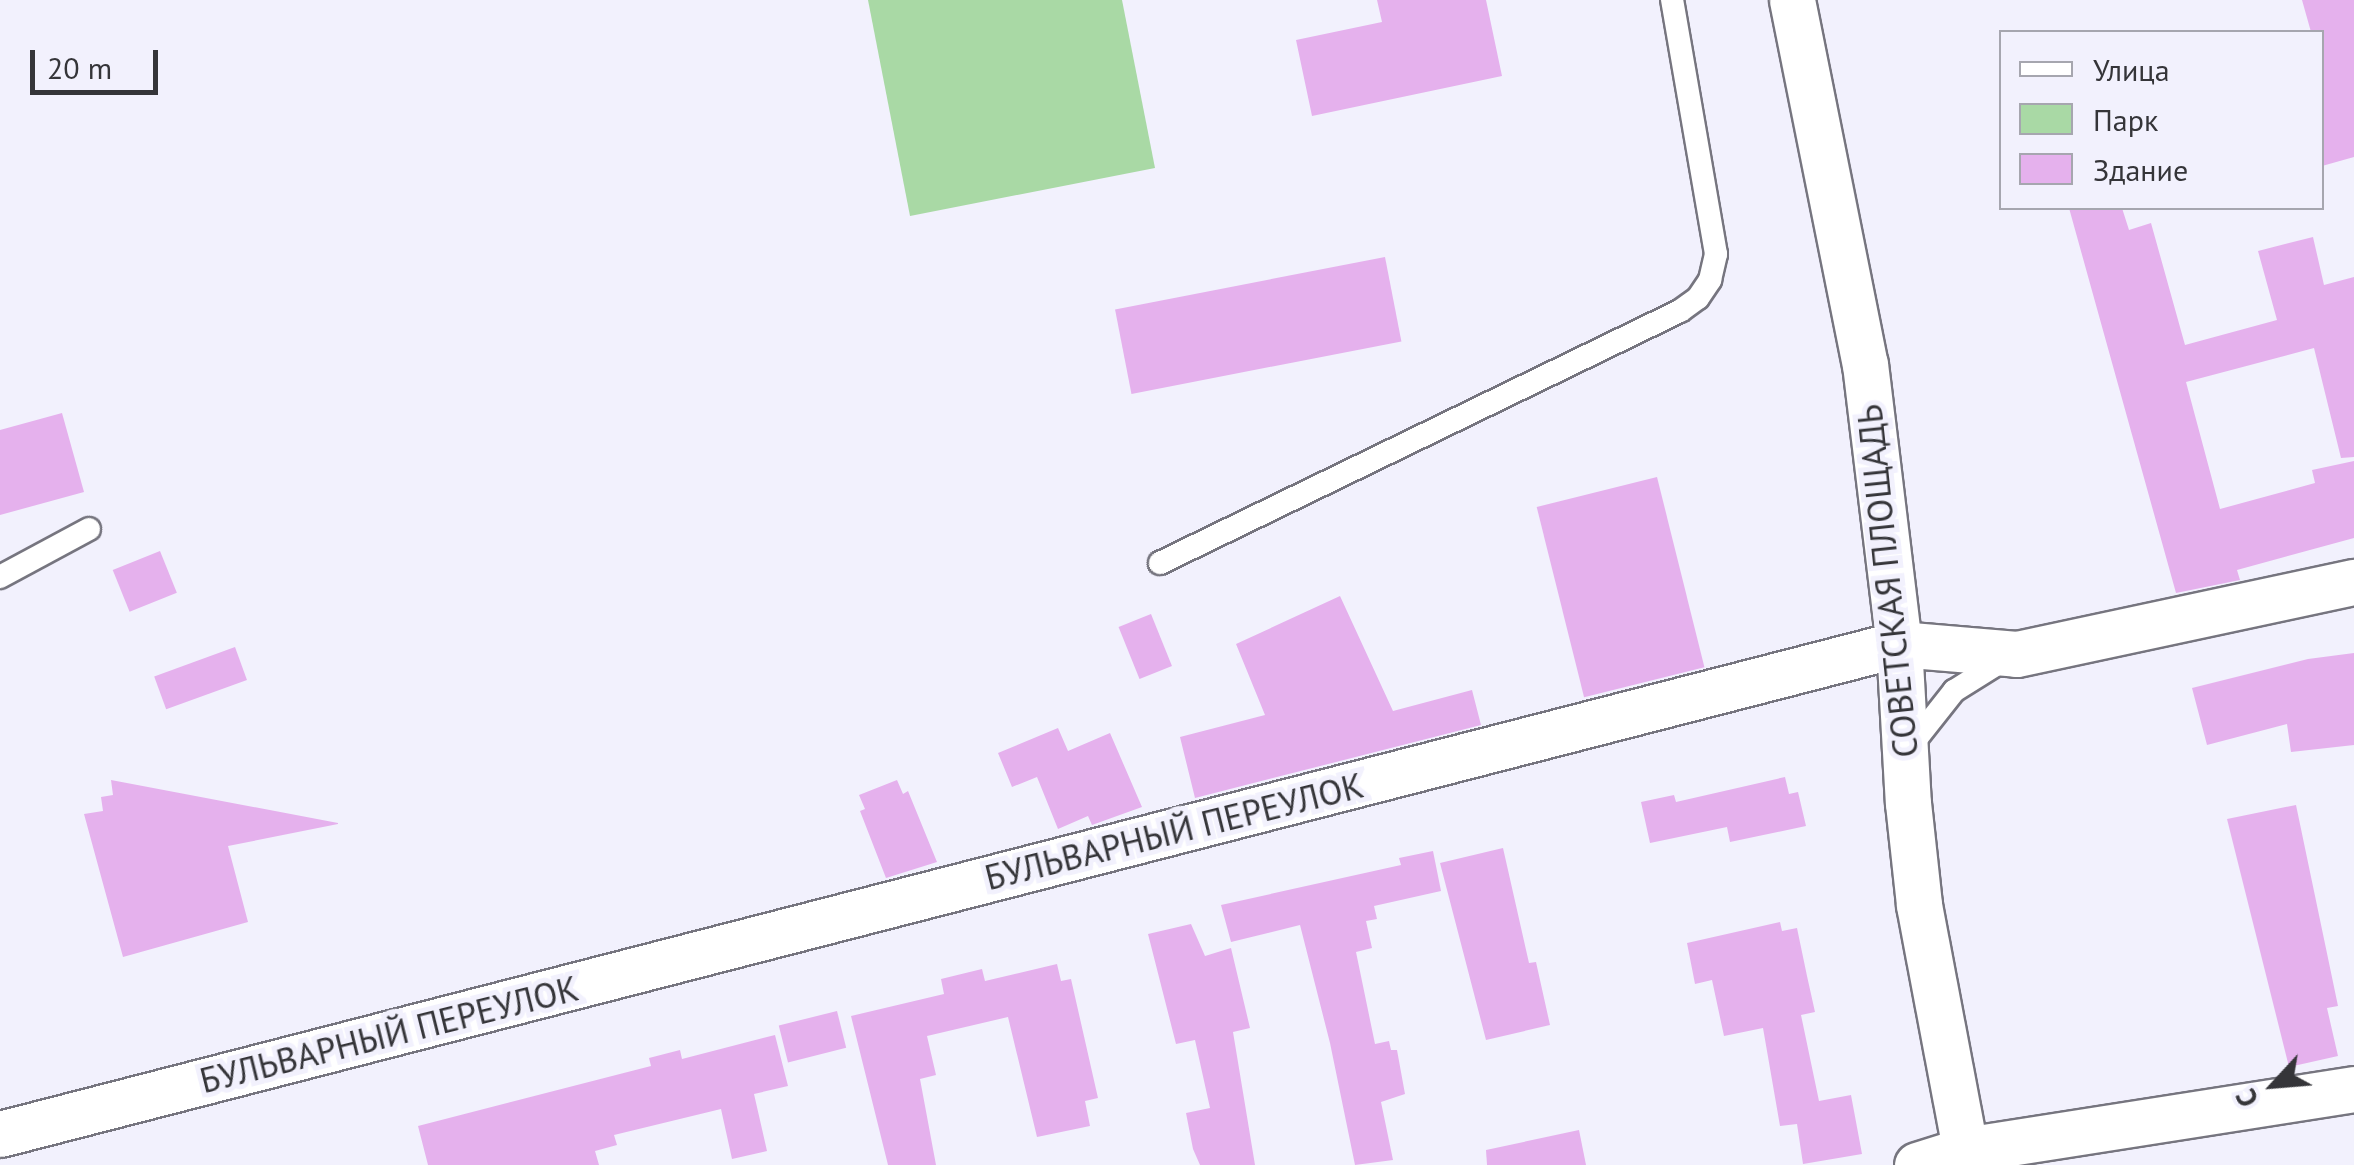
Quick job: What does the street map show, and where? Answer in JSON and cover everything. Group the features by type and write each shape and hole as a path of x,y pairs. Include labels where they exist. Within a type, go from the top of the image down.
{"street":[{"name":"СОВЕТСКАЯ ПЛОЩАДЬ","path":"1792,0 1865,364 1899,644 1920,905 1966,1158"},
{"name":"БУЛЬВАРНЫЙ ПЕРЕУЛОК","path":"0,1134 1899,644 2017,654 2354,582"},
{"path":"1916,1165 2354,1089"}],"lane":[{"path":"1160,564 1680,311 1698,298 1710,280 1716,254 1672,0"},
{"path":"0,576 89,529"},
{"path":"1905,753 1954,691 2017,654"}],"green space":[{"path":"868,0 1122,0 1155,168 910,216"}],"building":[{"path":"1377,0 1486,0 1502,76 1312,116 1296,40 1382,22"},
{"path":"2302,0 2354,0 2354,157 2324,165 2324,30 2310,30"},
{"path":"2070,210 2123,210 2129,230 2151,223 2185,345 2277,320 2258,251 2313,237 2324,285 2354,277 2354,457 2341,458 2314,348 2186,382 2220,509 2315,483 2312,470 2354,461 2354,538 2237,570 2240,580 2176,593"},
{"path":"1385,257 1401,341 1131,394 1115,309"},
{"path":"62,413 84,492 0,515 0,430"},
{"path":"1657,477 1704,667 1584,697 1537,507"},
{"path":"160,551 177,593 130,612 113,570"},
{"path":"1340,596 1393,711 1472,690 1481,725 1195,798 1180,737 1265,715 1236,644"},
{"path":"1151,614 1172,666 1140,679 1119,627"},
{"path":"235,647 247,680 166,709 154,676"},
{"path":"2354,653 2354,745 2291,752 2287,724 2207,745 2192,688 2308,659"},
{"path":"1058,728 1068,751 1110,733 1142,807 1092,825 1088,816 1058,829 1037,777 1012,787 998,753"},
{"path":"1785,777 1789,794 1798,792 1806,826 1730,842 1727,827 1650,843 1641,802 1674,795 1676,802"},
{"path":"111,780 338,824 228,846 248,922 123,957 84,814 103,811 101,797 113,795"},
{"path":"897,780 903,794 908,791 937,862 886,878 860,811 865,809 859,795"},
{"path":"2296,805 2338,1006 2327,1008 2338,1056 2289,1067 2227,819"},
{"path":"1503,848 1529,963 1536,962 1550,1025 1486,1040 1440,863"},
{"path":"1433,851 1441,891 1374,906 1377,919 1366,921 1372,948 1356,952 1375,1044 1389,1041 1391,1050 1397,1050 1405,1094 1381,1102 1393,1160 1355,1165 1300,925 1231,942 1221,905 1401,865 1399,858"},
{"path":"1780,922 1782,931 1797,928 1815,1012 1801,1015 1819,1101 1851,1095 1862,1154 1803,1164 1797,1124 1780,1126 1763,1028 1724,1036 1712,980 1695,984 1687,943"},
{"path":"1191,924 1205,956 1231,948 1250,1028 1233,1032 1255,1165 1200,1165 1193,1149 1186,1113 1210,1108 1195,1040 1176,1044 1148,934"},
{"path":"1057,964 1061,981 1071,979 1098,1098 1085,1101 1090,1126 1037,1137 1008,1017 927,1036 936,1075 920,1079 936,1165 888,1165 851,1016 944,994 941,979 982,969 985,981"},
{"path":"837,1011 846,1048 788,1062 779,1026"},
{"path":"775,1035 788,1086 754,1094 767,1151 732,1159 721,1109 614,1135 617,1145 595,1151 599,1165 428,1165 418,1126 651,1066 649,1058 680,1050 682,1059"},
{"path":"1579,1130 1586,1165 1487,1165 1486,1150"}]}
